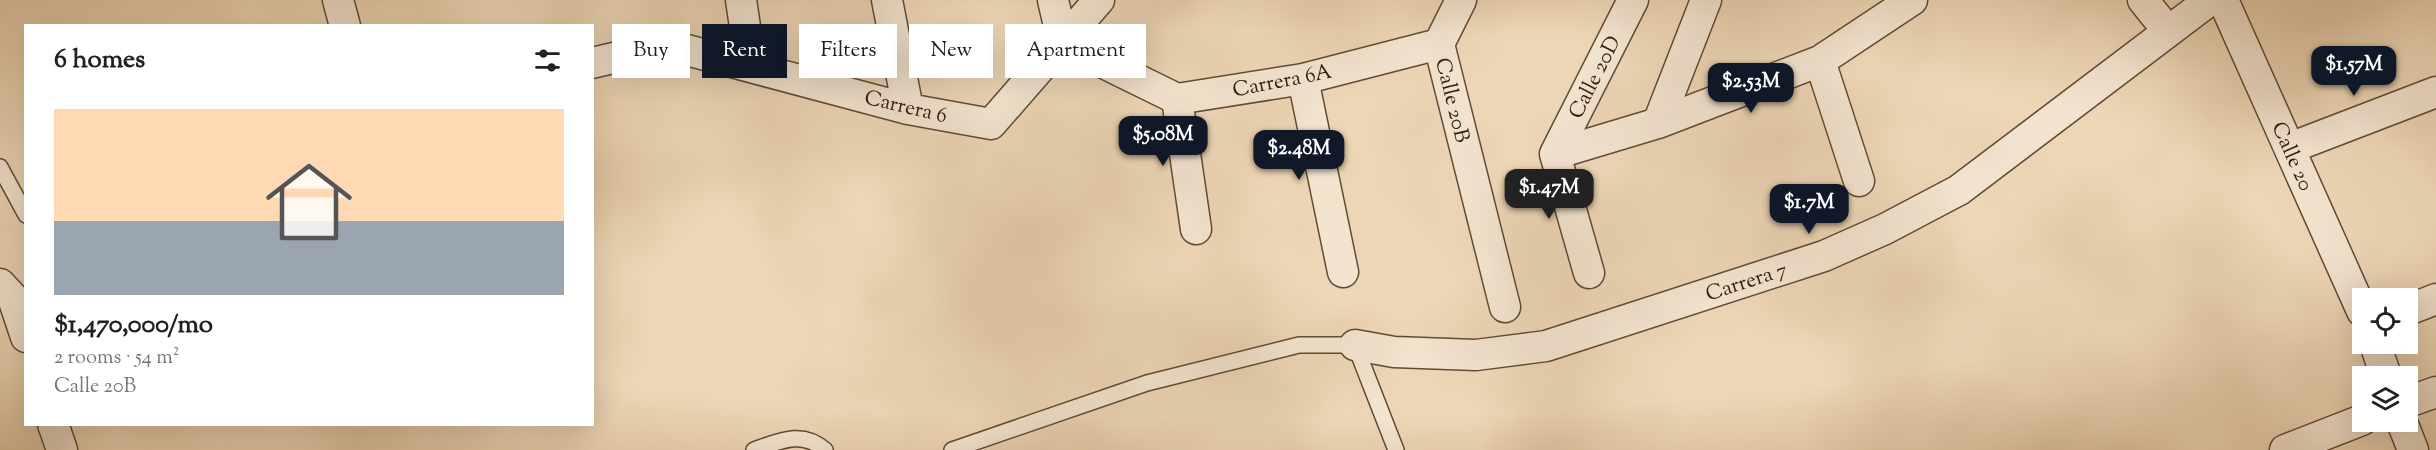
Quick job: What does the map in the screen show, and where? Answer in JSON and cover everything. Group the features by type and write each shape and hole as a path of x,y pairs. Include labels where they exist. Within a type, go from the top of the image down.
{"street":[{"path":"338,0 344,24"},
{"path":"741,0 745,24"},
{"path":"887,0 908,109"},
{"path":"1053,0 1059,24"},
{"name":"Carrera 6","path":"1079,24 1099,0"},
{"name":"Calle 20B","path":"1461,0 1440,44 1505,308"},
{"name":"Calle 20D","path":"1555,154 1633,0"},
{"path":"1658,123 1706,0"},
{"path":"1589,273 1555,154 1658,123 1820,61 1912,0"},
{"path":"2143,0 2167,30"},
{"name":"Carrera 7","path":"1355,345 1394,352 1476,355 1546,346 1824,256 1885,229 1959,190 2167,30 2210,0"},
{"name":"Calle 20","path":"2223,0 2352,288"},
{"name":"Carrera 6A","path":"1177,99 1302,80 1440,44"},
{"name":"Carrera 6","path":"594,63 668,45 702,54"},
{"path":"1820,61 1859,181"},
{"name":"Carrera 6","path":"787,77 908,109 991,124 1032,78"},
{"path":"1134,78 1177,99 1196,229"},
{"path":"1302,80 1343,272"},
{"path":"2290,148 2436,92"},
{"path":"13,289 24,330"},
{"path":"2418,306 2436,299"},
{"path":"2418,398 2436,392"},
{"path":"2285,450 2352,424"},
{"path":"54,426 62,450"},
{"path":"2406,432 2413,450"}],"lane":[{"path":"0,167 24,211"},
{"path":"952,450 1147,383 1299,345 1355,345 1395,450"},
{"path":"754,450 790,437 815,441 825,450"}]}
